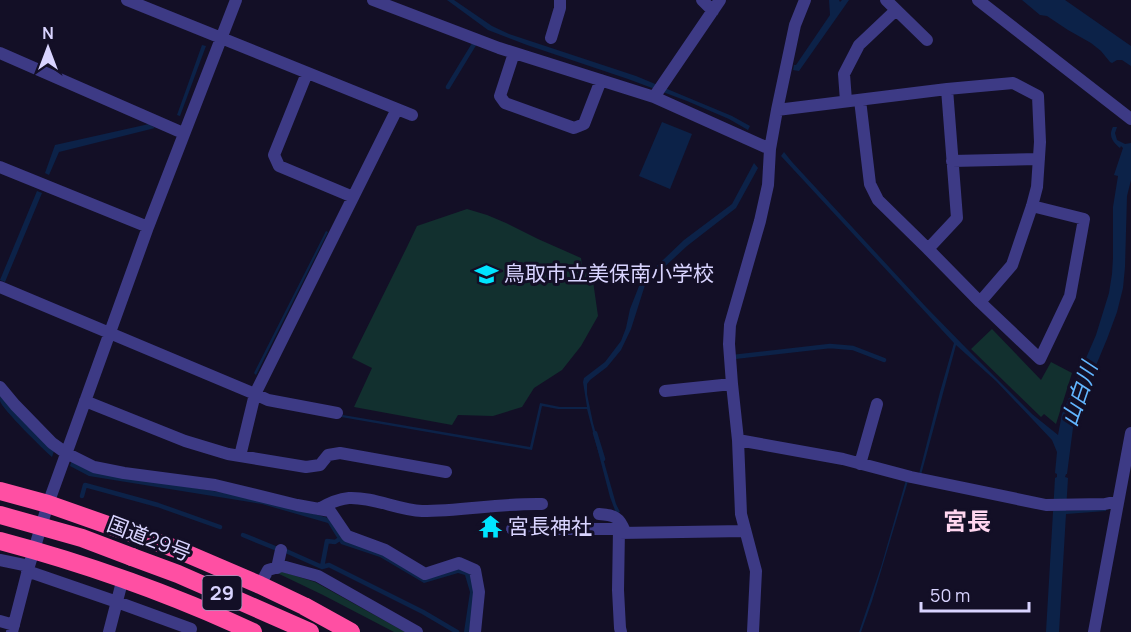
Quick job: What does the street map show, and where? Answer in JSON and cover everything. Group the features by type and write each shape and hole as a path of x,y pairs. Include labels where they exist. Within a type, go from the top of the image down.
{"highway":[{"path":"0,491 48,504 176,549 260,585 351,632"},
{"name":"国道29号","path":"0,515 82,538 178,573 310,632"},
{"path":"0,541 30,562 123,578 253,632"}],"street":[{"path":"127,0 412,115"},
{"path":"0,621 13,628 30,562 66,453 183,133 236,0"},
{"path":"372,0 514,53 654,97 770,149"},
{"path":"551,38 560,8 560,0"},
{"path":"654,97 716,5 702,0"},
{"path":"753,632 756,571 741,514 738,440 729,344 730,325 760,221 768,185 770,149 792,35 805,0"},
{"path":"886,0 927,40"},
{"path":"978,0 1131,119"},
{"path":"846,101 843,74 858,45 896,10"},
{"path":"0,53 183,133"},
{"path":"514,53 500,96 505,104 574,129 584,124 601,80"},
{"path":"307,73 274,155 279,166 354,197"},
{"path":"777,110 1013,83 1038,96 1039,159 1037,187 1032,206 1012,265 980,302"},
{"path":"928,249 957,218 947,89"},
{"path":"860,100 870,184 878,200 1040,359 1070,296 1084,219 1032,206"},
{"path":"240,456 255,394 397,109"},
{"path":"952,161 1039,159"},
{"path":"0,167 148,227"},
{"path":"0,287 268,400 337,413"},
{"path":"665,391 732,384"},
{"path":"0,387 52,443 94,467 215,485 330,511 347,536 385,550 425,573 459,563 475,570 479,592 475,632"},
{"path":"85,401 185,441 240,456 306,467 320,465 328,455 340,453 446,472"},
{"path":"860,464 877,404"},
{"path":"1094,632 1131,433"},
{"path":"738,440 843,459 910,477 1046,505 1105,504 1118,501"},
{"path":"319,509 330,502 350,498 420,511 456,510 518,503 542,504"},
{"path":"598,513 617,518 622,523 618,590 621,632"},
{"path":"512,529 619,529 622,532 745,531"},
{"path":"277,568 281,550"},
{"path":"0,560 30,562 117,602 191,629"},
{"path":"260,585 268,570 282,566 318,576 417,632"},
{"path":"108,632 123,578"}],"green space":[{"path":"467,209 506,223 581,258 582,266 592,274 598,316 581,346 562,370 534,388 522,407 493,416 458,415 452,425 354,407 372,368 352,358 417,226"},
{"path":"992,329 1041,380 1051,362 1072,373 1056,424 1044,414 1041,417 971,349"},
{"path":"280,571 315,582 405,632 394,632 275,572"}],"water":[{"path":"447,0 454,0 492,26 509,34 636,76 732,116 750,126 748,130 687,101 488,30"},
{"path":"829,0 840,2 849,0 799,71 793,70 794,65 830,15"},
{"path":"1022,0 1065,0 1131,46 1131,66 1122,60 1110,62 1091,43 1047,16 1040,15"},
{"path":"202,45 206,46 180,116 177,115"},
{"path":"662,122 692,134 670,189 639,176"},
{"path":"149,124 155,128 59,152 49,175 45,173 55,145"},
{"name":"山白川","path":"1113,127 1117,127 1115,133 1117,140 1125,144 1131,143 1131,180 1127,196 1123,288 1107,339 1074,420 1065,477 1068,478 1066,511 1106,509 1106,511 1066,514 1059,632 1046,632 1055,478 1057,477 1055,473 1057,452 1052,440 996,381 956,345 921,475 919,474 954,343 781,156 784,152 926,307 1032,414 1058,435 1062,414 1096,335 1109,293 1113,258 1113,207 1118,176 1114,175 1123,148 1121,146 1120,148 1112,139"},
{"path":"754,163 758,168 736,208 687,246 645,285 631,329 621,350 607,367 587,384 593,423 620,512 616,513 610,497 587,409 558,409 542,406 532,450 341,417 343,415 530,447 540,403 560,407 587,407 584,378 605,362 621,341 641,281 684,240 732,204"},
{"path":"37,191 42,193 5,282 0,280"},
{"path":"326,231 328,232 256,375 254,373"},
{"path":"0,391 54,451 52,457 2,405"},
{"path":"72,460 90,471 262,499 332,519 425,577 458,568 470,571 475,592 469,632 464,632 470,592 465,575 458,573 424,583 380,557 341,544 328,523 262,504 89,476 70,466"},
{"path":"906,480 908,481 872,601 861,632 859,632 881,567"}],"waterway":[{"path":"448,87 476,41"},
{"path":"733,357 830,346 853,348 884,360"},
{"path":"595,433 603,459"},
{"path":"82,496 85,485 158,505 220,527"},
{"path":"243,535 275,548"},
{"path":"322,567 327,541 335,542 341,538"},
{"path":"286,551 322,567 329,565 423,612 457,632"}],"place":[{"name":"鳥取市立美保南小学校","path":"486,274"},
{"name":"宮長神社","path":"490,527"}],"district":[{"name":"宮長","path":"967,522"}]}
